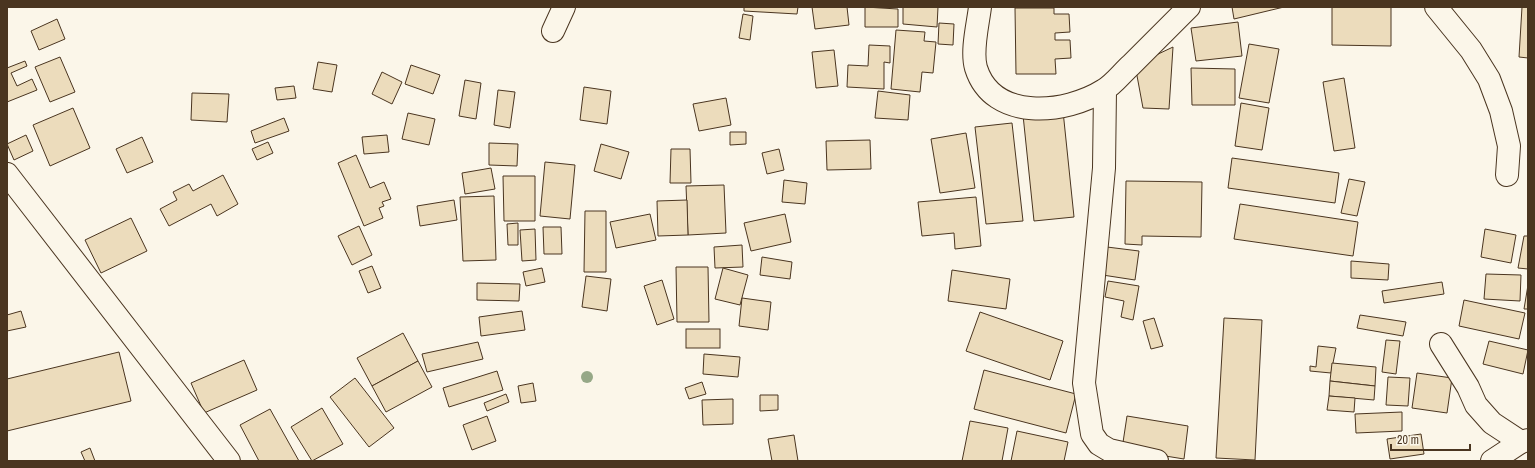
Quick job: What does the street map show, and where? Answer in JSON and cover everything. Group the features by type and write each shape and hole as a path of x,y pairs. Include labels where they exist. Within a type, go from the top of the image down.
{"street":[{"path":"553,31 564,7"},
{"path":"980,7 975,46 976,67 984,84 998,97 1022,107 1046,110 1074,105 1105,90 1189,7"},
{"path":"1436,7 1471,50 1489,79 1501,111 1509,146 1507,175"},
{"path":"1105,90 1104,168 1084,384 1092,434 1099,444 1109,450 1157,461"},
{"path":"7,174 229,461"},
{"path":"1440,344 1468,387 1476,405 1492,423 1525,441"},
{"path":"1492,461 1525,441"}],"building":[{"path":"744,7 798,7 797,14 744,11"},
{"path":"812,7 847,7 849,25 815,29"},
{"path":"865,7 898,9 898,27 865,27"},
{"path":"903,7 938,7 937,27 903,24"},
{"path":"1232,7 1284,7 1234,19"},
{"path":"1332,7 1391,7 1391,46 1332,45"},
{"path":"1522,7 1528,7 1528,58 1519,57"},
{"path":"1015,8 1054,8 1054,14 1069,14 1070,32 1055,33 1055,40 1070,40 1071,58 1055,59 1056,74 1016,74"},
{"path":"743,14 753,16 750,40 739,38"},
{"path":"57,19 65,39 39,50 31,31"},
{"path":"1238,22 1242,56 1196,61 1191,28"},
{"path":"939,23 954,24 953,45 938,44"},
{"path":"896,30 925,32 924,41 936,42 933,73 922,72 920,92 891,89"},
{"path":"1249,44 1279,49 1269,103 1239,98"},
{"path":"869,45 890,46 890,63 884,62 884,89 847,87 848,65 868,66"},
{"path":"1173,47 1169,109 1143,108 1135,65"},
{"path":"834,50 838,86 816,88 812,52"},
{"path":"60,57 75,92 50,102 35,67"},
{"path":"25,61 27,66 11,73 17,86 32,79 37,90 7,102 7,68"},
{"path":"318,62 337,65 332,92 313,89"},
{"path":"411,65 440,75 433,94 405,84"},
{"path":"1191,68 1235,69 1235,105 1192,105"},
{"path":"382,72 402,82 392,104 372,94"},
{"path":"1344,78 1355,148 1334,151 1323,82"},
{"path":"465,80 481,83 476,119 459,116"},
{"path":"294,86 296,98 277,100 275,88"},
{"path":"584,87 611,91 607,124 580,120"},
{"path":"498,90 515,92 510,128 494,125"},
{"path":"878,91 910,95 908,120 875,118"},
{"path":"192,93 229,94 227,122 191,120"},
{"path":"726,98 731,125 699,131 693,104"},
{"path":"1241,103 1269,108 1262,150 1235,146"},
{"path":"73,108 90,148 50,166 33,125"},
{"path":"1063,111 1074,217 1034,221 1023,115"},
{"path":"408,113 435,119 429,145 402,139"},
{"path":"284,118 289,131 255,143 251,131"},
{"path":"1012,123 1023,221 986,224 975,127"},
{"path":"730,132 746,132 746,144 730,145"},
{"path":"966,133 975,188 940,193 931,139"},
{"path":"26,135 33,151 14,160 7,144"},
{"path":"387,135 389,152 364,154 362,137"},
{"path":"142,137 153,162 127,173 116,149"},
{"path":"870,140 871,169 827,170 826,141"},
{"path":"268,142 273,153 257,160 252,149"},
{"path":"489,143 518,144 517,166 489,165"},
{"path":"601,144 629,152 621,179 594,171"},
{"path":"671,149 690,149 691,183 670,183"},
{"path":"779,149 784,170 767,174 762,153"},
{"path":"356,155 370,188 384,182 391,199 382,202 384,206 379,208 383,218 364,226 338,163"},
{"path":"1232,158 1339,173 1335,203 1228,188"},
{"path":"545,162 575,165 570,219 540,216"},
{"path":"491,168 495,189 465,194 462,173"},
{"path":"223,175 238,204 217,216 211,204 169,226 160,209 177,200 173,192 189,184 193,191"},
{"path":"503,176 535,176 535,221 504,221"},
{"path":"1349,179 1365,182 1357,216 1341,213"},
{"path":"784,180 807,183 805,204 782,202"},
{"path":"1126,181 1202,182 1201,237 1142,236 1142,245 1125,244"},
{"path":"724,185 726,233 688,235 686,186"},
{"path":"494,196 496,260 463,261 460,197"},
{"path":"976,197 981,246 955,249 954,233 922,236 918,202"},
{"path":"454,200 457,220 420,226 417,206"},
{"path":"687,200 688,235 658,236 657,201"},
{"path":"1240,204 1358,222 1353,256 1234,239"},
{"path":"585,211 606,211 606,272 584,272"},
{"path":"650,214 656,240 616,248 610,222"},
{"path":"785,214 791,242 751,251 744,223"},
{"path":"131,218 147,251 101,273 85,240"},
{"path":"518,223 518,245 508,245 507,224"},
{"path":"359,226 372,255 352,265 338,236"},
{"path":"543,227 561,227 562,254 544,254"},
{"path":"535,229 536,260 522,261 520,230"},
{"path":"1485,229 1516,235 1511,263 1481,257"},
{"path":"1524,236 1528,236 1528,269 1518,268"},
{"path":"742,245 743,267 715,268 714,247"},
{"path":"1099,246 1139,251 1135,280 1096,274"},
{"path":"762,257 792,262 790,279 760,275"},
{"path":"1351,261 1389,264 1388,280 1351,278"},
{"path":"372,266 381,288 368,293 359,271"},
{"path":"676,267 708,267 709,322 677,322"},
{"path":"542,268 545,282 526,286 523,272"},
{"path":"723,268 748,275 740,305 715,299"},
{"path":"952,270 1010,279 1006,309 948,301"},
{"path":"1486,274 1521,275 1520,301 1484,299"},
{"path":"586,276 611,279 607,311 582,307"},
{"path":"662,280 674,319 657,325 644,286"},
{"path":"1108,281 1139,286 1133,320 1121,317 1124,301 1105,297"},
{"path":"1442,282 1444,294 1384,303 1382,291"},
{"path":"477,283 520,284 519,301 477,300"},
{"path":"1528,285 1528,309 1524,309"},
{"path":"742,298 771,302 768,330 739,326"},
{"path":"1464,300 1525,313 1519,339 1459,326"},
{"path":"21,311 26,327 7,331 7,315"},
{"path":"522,311 525,330 481,336 479,317"},
{"path":"980,312 1063,341 1050,380 966,351"},
{"path":"1360,315 1406,322 1403,336 1357,328"},
{"path":"1154,318 1163,346 1151,349 1143,321"},
{"path":"1224,318 1262,320 1255,460 1216,458"},
{"path":"686,329 720,329 720,348 686,348"},
{"path":"403,333 418,361 372,386 357,358"},
{"path":"1386,340 1400,341 1396,374 1382,372"},
{"path":"1489,341 1528,350 1523,374 1483,364"},
{"path":"478,342 483,359 427,372 422,354"},
{"path":"1318,346 1336,348 1331,373 1310,371 1310,366 1316,367"},
{"path":"119,352 131,401 7,431 7,379"},
{"path":"704,354 740,357 738,377 703,374"},
{"path":"244,360 257,390 204,413 191,383"},
{"path":"418,361 432,387 386,412 372,386"},
{"path":"1332,363 1376,367 1375,386 1330,381"},
{"path":"984,370 1076,394 1066,433 974,409"},
{"path":"497,371 503,390 449,407 443,388"},
{"path":"1417,373 1452,378 1447,413 1412,408"},
{"path":"1388,377 1410,378 1408,406 1386,405"},
{"path":"355,378 394,428 369,447 330,397"},
{"path":"1330,381 1375,386 1374,400 1329,396"},
{"path":"702,382 706,394 689,399 685,388"},
{"path":"533,383 536,401 521,403 518,386"},
{"path":"506,394 509,402 487,411 484,403"},
{"path":"760,395 778,395 778,410 760,411"},
{"path":"1329,396 1355,398 1354,412 1327,410"},
{"path":"733,399 733,424 703,425 702,400"},
{"path":"322,408 343,444 312,461 291,427"},
{"path":"270,409 299,461 259,461 240,425"},
{"path":"1402,412 1402,431 1356,433 1355,414"},
{"path":"487,416 496,441 472,450 463,425"},
{"path":"1127,416 1188,426 1184,459 1122,449"},
{"path":"970,421 1008,428 1002,461 962,461"},
{"path":"1017,431 1068,442 1064,461 1011,461"},
{"path":"1421,434 1424,454 1390,459 1387,439"},
{"path":"794,435 798,461 772,461 768,439"},
{"path":"90,448 95,461 85,461 81,452"}]}
